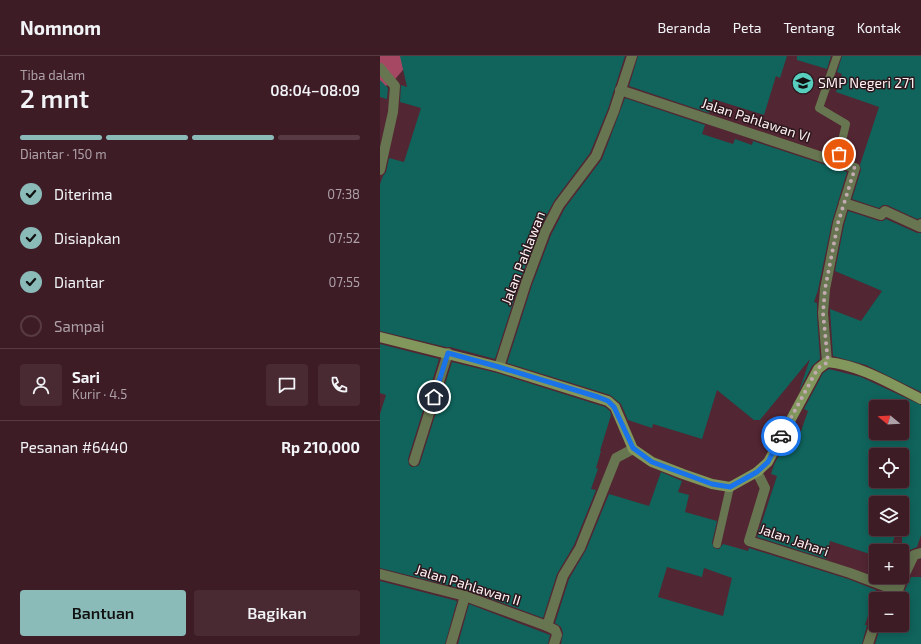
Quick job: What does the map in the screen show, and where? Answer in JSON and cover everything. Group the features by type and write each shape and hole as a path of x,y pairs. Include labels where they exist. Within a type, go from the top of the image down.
{"street":[{"name":"Jalan Pahlawan","path":"499,367 526,283 545,232 558,205 596,156 614,111 632,56"},
{"path":"380,68 394,86 393,112 380,170"},
{"name":"Jalan Pahlawan VI","path":"620,90 855,168 837,230 825,289 823,313 828,362"},
{"path":"844,203 880,215 885,211 920,226 921,224"},
{"path":"380,337 499,367 608,401 614,407 633,448 652,462 712,484 730,487 757,472 768,462 818,368 828,362 839,363 868,373 921,399"},
{"path":"414,461 448,353"},
{"path":"554,644 557,635 555,630 547,626 563,576 580,548 616,458 633,448"},
{"name":"Jalan Jahari","path":"757,472 765,488 749,541 850,573 889,592"},
{"name":"Jalan Jahari","path":"896,592 914,555 921,553"},
{"name":"Jalan Pahlawan II","path":"380,574 465,596 547,626"},
{"path":"451,644 465,596"},
{"path":"868,644 872,632"}],"lane":[{"path":"837,56 819,108 846,124 837,162"},
{"path":"717,544 730,487"}],"building":[{"path":"400,56 625,56 608,109 590,153 554,201 539,230 520,281 495,359 380,331 380,184 386,172 389,158 404,162 421,108 400,102 401,85 407,87"},
{"path":"638,56 787,56 780,78 776,76 764,115 713,99 709,113 629,86"},
{"path":"797,56 831,56 827,69 797,60"},
{"path":"842,56 921,56 921,218 917,219 887,205 883,205 879,208 852,199 861,170 860,165 879,107 836,92 842,74 837,72"},
{"path":"380,80 388,88 387,99 380,97"},
{"path":"625,98 705,125 702,134 733,144 735,139 752,145 753,141 847,172 832,222 818,290 814,302 817,303 820,359 812,366 799,391 810,359 760,420 754,420 717,390 702,439 653,424 652,428 628,420 621,404 610,395 507,363 532,285 551,235 565,208 602,159"},
{"path":"848,211 879,221 886,219 917,233 921,233 921,392 866,365 833,356 830,309 861,321 882,291 835,271"},
{"path":"380,344 439,359 408,459 409,465 412,467 418,466 420,463 452,362 497,373 605,407 610,411 611,415 596,468 598,469 591,489 596,490 574,545 557,574 543,618 467,590 380,568 380,414 386,395 380,393"},
{"path":"829,369 861,377 921,405 921,535 917,547 909,552 909,544 902,544 902,536 909,536 909,496 869,496 869,536 895,536 892,544 869,544 869,554 830,541 826,559 757,537 777,476 771,474 774,465 783,447 794,451 808,411 804,409 823,373"},
{"path":"661,472 682,481 678,492 689,495 685,512 717,521 712,543 714,548 719,549 723,544 748,551 749,548 848,579 876,590 875,592 869,592 869,612 862,644 561,644 563,633 561,627 555,623 569,579 586,550 609,494 649,506","holes":["667,567 702,577 704,568 732,578 723,616 658,597"]},
{"path":"911,577 921,577 921,644 875,644 879,632 909,632 909,592 904,592"},
{"path":"380,581 457,601 445,644 380,644"},
{"path":"469,604 550,635 548,644 458,644"}],"waterway":[{"path":"380,69 391,56"}],"way so far":[{"path":"781,436 818,368 828,362 823,313 825,289 838,223 855,168 837,162 839,154"}],"place":[{"name":"SMP Negeri 271","path":"803,83"}],"route":[{"path":"434,397 448,353 598,397 608,401 614,407 633,448 652,462 712,484 730,487 757,472 768,462 781,436"}]}
